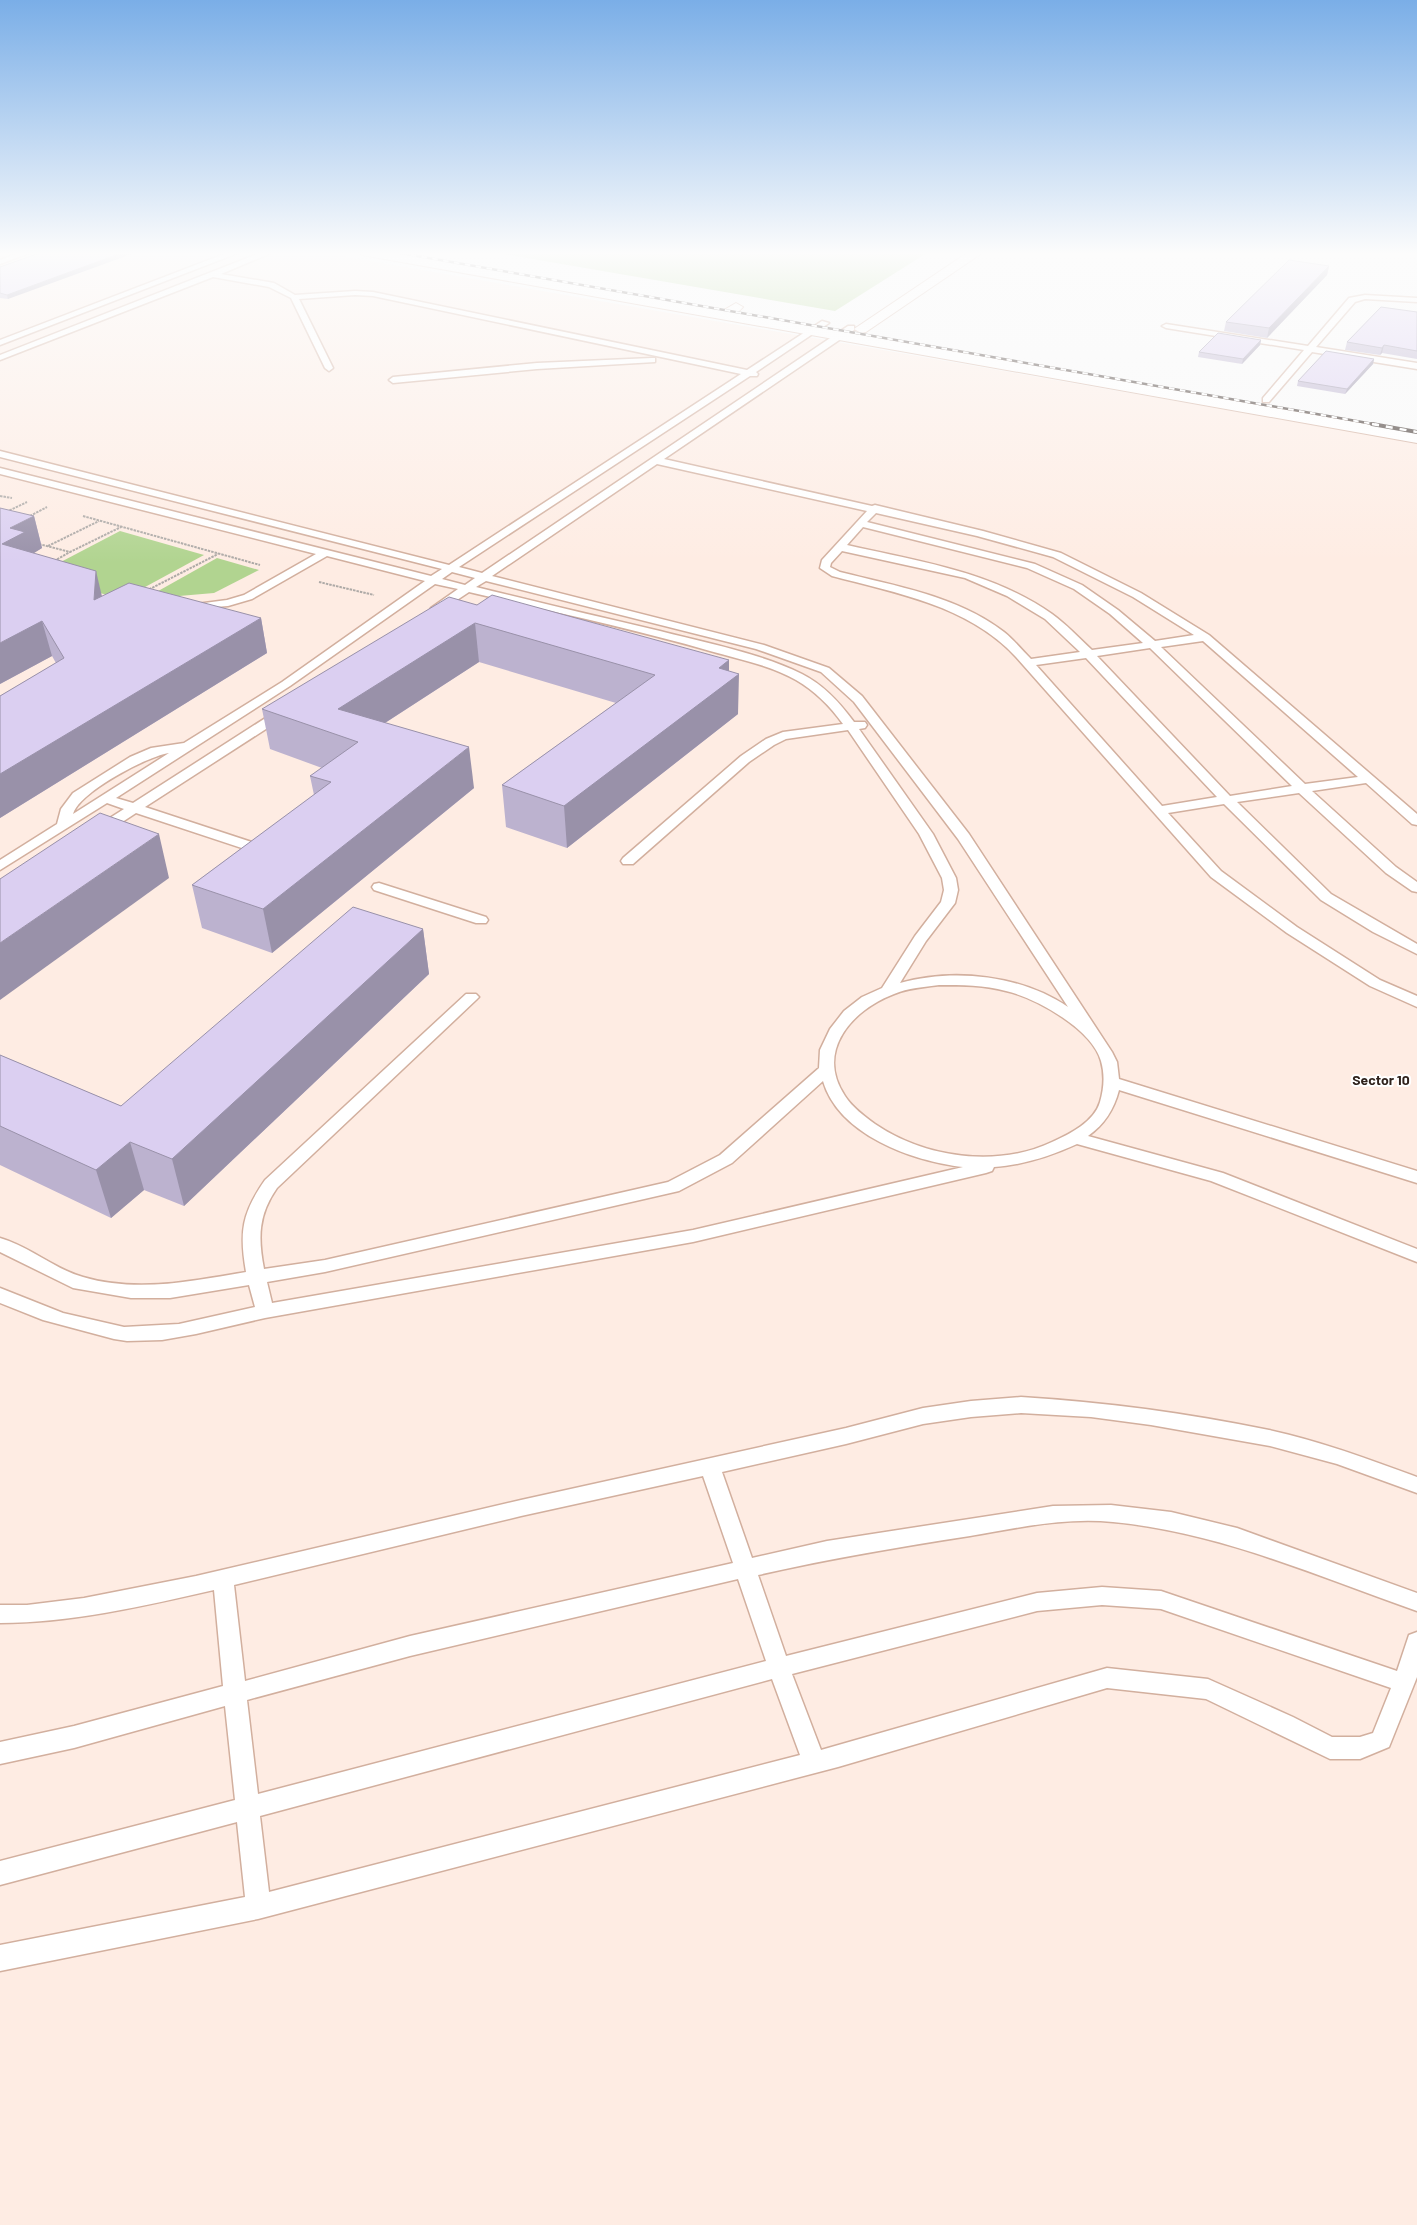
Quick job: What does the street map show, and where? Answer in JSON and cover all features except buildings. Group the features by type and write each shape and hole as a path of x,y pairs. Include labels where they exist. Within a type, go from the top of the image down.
{"street":[{"path":"983,355 1262,405 1417,438"},
{"path":"983,355 1262,405 1417,425"}],"lane":[{"path":"322,355 328,368"},
{"path":"657,355 776,378"},
{"path":"426,616 484,575 621,469 779,355"},
{"path":"0,866 286,684 433,580 621,469 654,460 811,355"},
{"path":"1262,405 1304,355"},
{"path":"1341,355 1417,366"},
{"path":"393,380 537,366 676,359"},
{"path":"0,454 452,569 484,575 760,647 825,670 858,699 964,836 1098,1042 1109,1062 1112,1082 1108,1103 1095,1122 1076,1138 1050,1151 693,1236 265,1311 159,1333 125,1334 59,1319 20,1305 0,1295"},
{"path":"654,460 979,532 1057,555 1137,595 1205,637 1417,821"},
{"path":"0,471 433,580 690,642 770,665 799,677 820,691 837,707 851,726 926,834 945,867 950,884 948,903 920,939 888,990"},
{"path":"875,508 826,562 825,568 836,574 911,593 965,613 996,632 1028,663 1216,874 1292,930 1367,978 1417,1002"},
{"path":"862,524 1031,566 1078,587 1114,612 1154,645 1302,789 1391,870 1417,888"},
{"path":"840,547 968,576 1011,594 1049,617 1089,654 1227,800 1326,896 1378,930 1417,950"},
{"path":"182,608 228,603 248,597 325,553"},
{"path":"1028,663 1205,637"},
{"path":"87,838 288,709"},
{"path":"628,861 745,759 770,742 783,736 875,723"},
{"path":"63,826 68,809 78,796 134,760 155,751 189,746"},
{"path":"1160,810 1367,779"},
{"path":"107,798 282,856"},
{"path":"379,887 481,920"},
{"path":"1020,1159 983,1162 944,1158 908,1148 876,1133 851,1114 834,1092 826,1069 829,1043 842,1020 865,1001 888,990 931,981 971,980 1010,987 1046,1000 1076,1019 1098,1042"},
{"path":"265,1311 256,1278 251,1238 253,1218 259,1202 271,1184 470,998"},
{"path":"0,1244 80,1283 131,1291 170,1291 325,1266 673,1188 726,1159 826,1069"},
{"path":"1112,1082 1417,1177"},
{"path":"1076,1138 1217,1177 1417,1256"},
{"path":"0,1614 27,1614 84,1607 223,1579 521,1508 846,1436 923,1416 1021,1405 1099,1410 1270,1438 1339,1457 1417,1485"},
{"path":"710,1466 779,1668 814,1762"},
{"path":"0,1753 74,1737 410,1646 827,1550 1053,1514 1111,1513 1171,1521 1237,1537 1417,1602"},
{"path":"223,1579 258,1907"},
{"path":"0,1874 779,1668 1037,1602 1102,1596 1161,1600 1404,1683"},
{"path":"0,1958 258,1907 814,1762 1106,1678 1208,1689 1285,1724 1330,1748 1360,1748 1381,1740 1404,1683 1417,1642"}],"path":[{"path":"0,515 27,502 34,504"},
{"path":"24,519 47,507 40,506"},
{"path":"80,516 289,574 380,596"},
{"path":"48,546 99,521"},
{"path":"47,565 120,527"},
{"path":"38,544 70,552"},
{"path":"139,594 218,554"}],"shaded area":[{"name":"Sector 10","path":"0,355 910,355 1417,443 1417,2225 0,2225"}],"green space":[{"path":"120,531 204,555 123,599 34,576"},
{"path":"217,558 259,570 214,593 144,599"}],"railway":[{"path":"980,355 1379,425"},
{"path":"1372,424 1417,432"}],"district":[{"name":"Sector 10","path":"1381,1079"}]}
